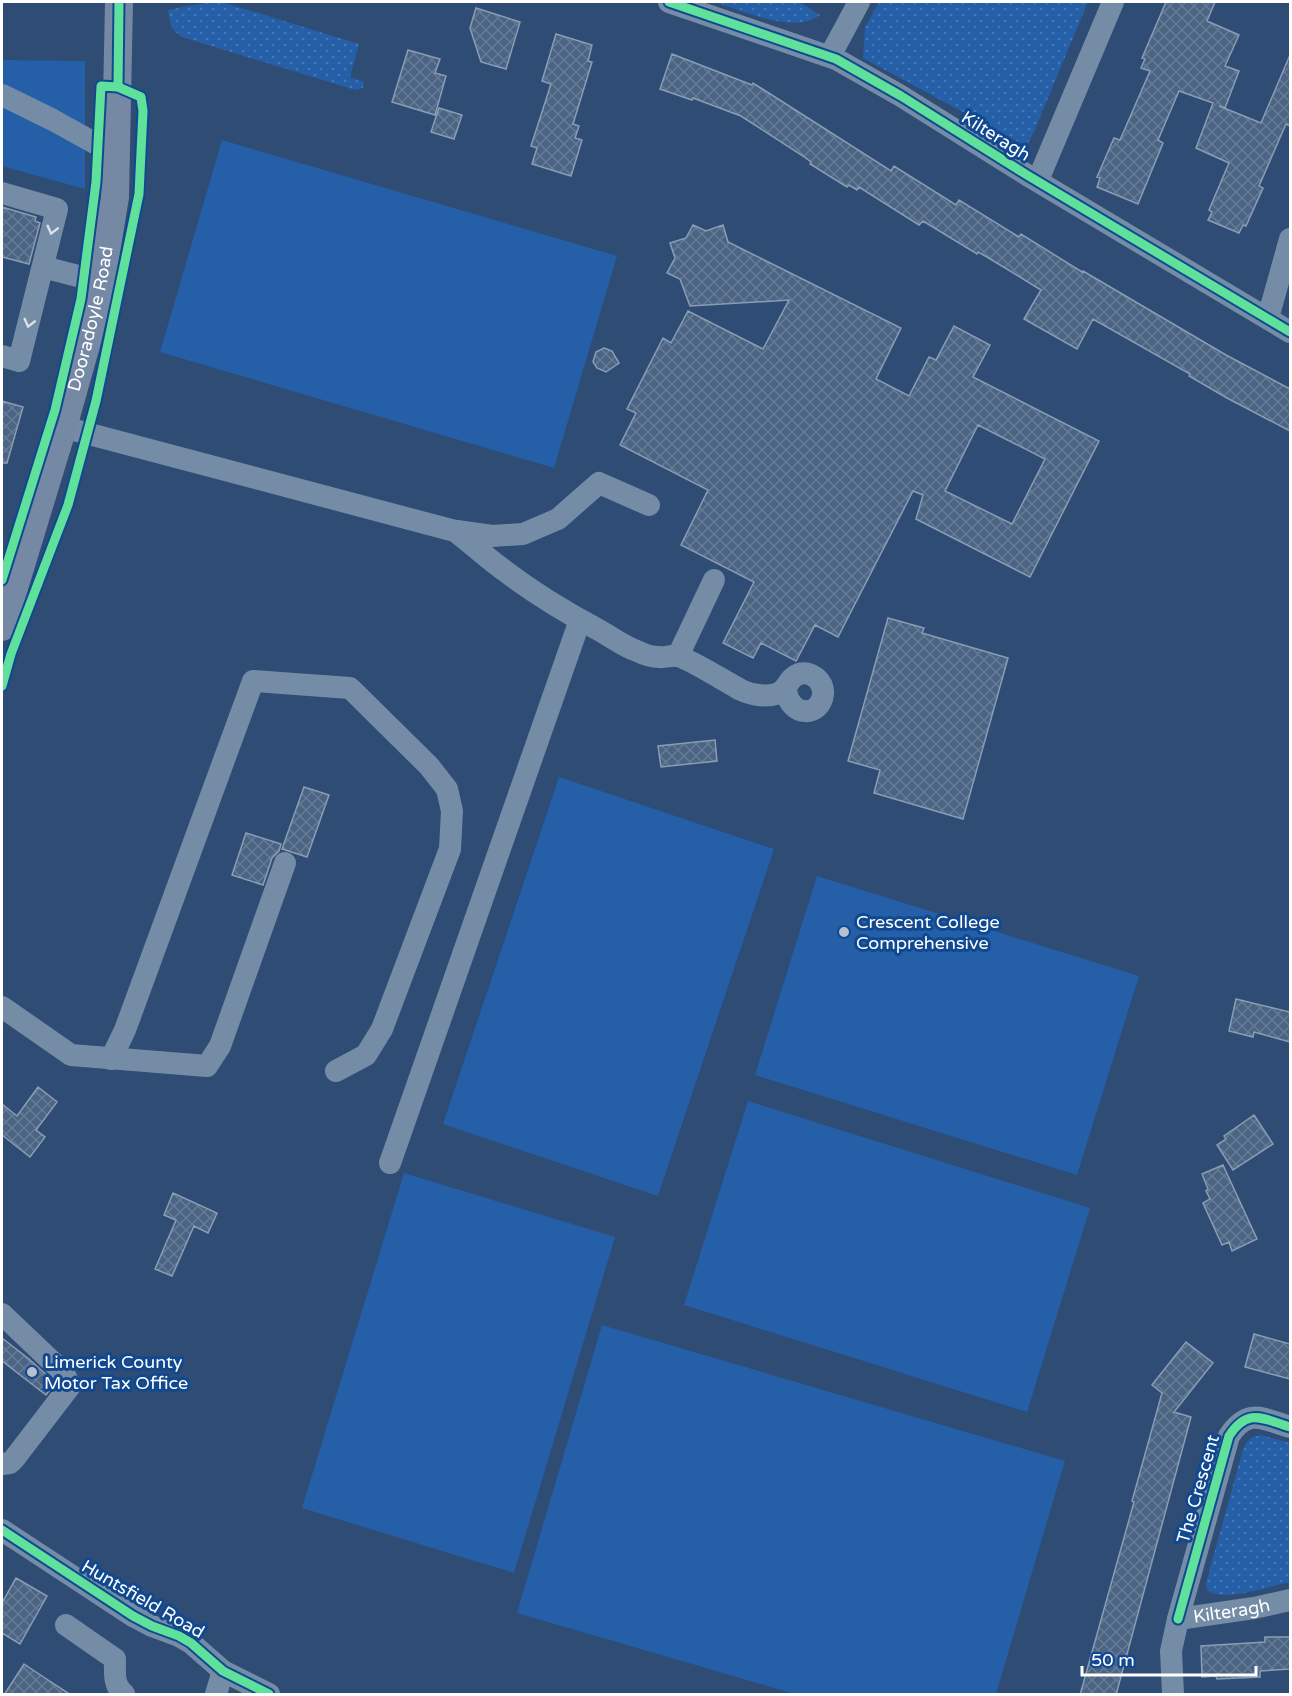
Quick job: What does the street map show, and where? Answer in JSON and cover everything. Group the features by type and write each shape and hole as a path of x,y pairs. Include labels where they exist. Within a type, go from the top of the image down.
{"main road":[{"name":"Dooradoyle Road","path":"2,627 63,426 86,345 100,282 115,197 119,2"}],"street":[{"name":"Kilteragh","path":"669,2 830,56 901,96 1290,332"},
{"path":"830,56 859,2"},
{"name":"Kilteragh","path":"1038,180 1113,2"},
{"path":"2,95 116,155"},
{"path":"2,194 57,208 19,361 2,356"},
{"path":"1268,318 1290,239"},
{"path":"43,267 100,282"},
{"path":"63,426 455,531 492,536 523,534 558,519 598,483 649,505"},
{"path":"455,531 505,571 580,620 637,652 658,657 678,656 745,692 765,696 786,690"},
{"path":"678,656 714,580"},
{"path":"390,1163 580,620"},
{"path":"111,1059 125,1030 252,681 350,688 429,766 447,789 452,812 450,849 382,1029 366,1055 336,1071"},
{"path":"2,1007 71,1055 207,1066 220,1046 285,863"},
{"path":"2,1314 64,1373 70,1386 14,1459 10,1463 2,1464"},
{"name":"The Crescent","path":"1178,1619 1229,1436 1237,1424 1248,1418 1256,1417 1290,1427"},
{"name":"Huntsfield Road","path":"2,1530 133,1616 179,1636 191,1643 223,1671 269,1695"},
{"name":"Kilteragh","path":"1173,1695 1171,1651 1178,1619 1254,1608 1290,1600"},
{"path":"66,1625 115,1659 115,1678 118,1690 124,1695"},
{"path":"216,1695 223,1671"}],"shaded area":[{"path":"209,2 222,2 359,44 350,77 364,82 363,88 355,90 185,38 174,30 168,10"},
{"path":"715,2 800,2 820,15 809,21 783,22"},
{"path":"879,2 1088,2 1033,134 1028,143 1022,144 863,58 865,27"},
{"path":"2,60 85,61 85,189 2,166"},
{"path":"222,140 617,256 554,468 160,352"},
{"path":"559,777 774,849 658,1196 443,1124"},
{"path":"817,876 1139,976 1077,1175 755,1075"},
{"path":"748,1101 1090,1208 1027,1412 684,1305"},
{"path":"404,1173 615,1237 514,1573 302,1508"},
{"path":"602,1325 1065,1461 996,1694 795,1694 517,1613"},
{"path":"1261,1435 1290,1443 1290,1582 1235,1594 1214,1594 1207,1590 1206,1583 1242,1453 1248,1441"}],"building":[{"path":"1166,2 1215,2 1207,21 1239,35 1225,66 1239,71 1225,108 1219,106 1261,123 1290,55 1290,126 1286,124 1259,186 1263,188 1246,226 1243,225 1239,233 1208,220 1212,212 1209,210 1229,163 1196,148 1213,103 1179,91 1158,140 1163,143 1138,204 1097,187 1100,178 1097,177 1114,138 1120,140 1150,71 1141,68 1145,59 1142,58"},
{"path":"476,8 520,22 506,69 481,62 470,28"},
{"path":"556,34 592,45 588,61 592,62 573,124 579,126 575,138 582,140 571,176 532,164 537,148 531,146 551,84 542,81"},
{"path":"408,50 440,59 435,73 446,76 435,115 392,102"},
{"path":"672,54 752,85 753,83 891,171 894,166 956,205 959,200 1019,237 1021,234 1226,355 1290,389 1290,431 1227,398 1189,376 1190,374 1093,319 1077,349 1024,319 1041,290 923,221 919,225 859,187 857,190 849,185 847,187 741,116 693,98 692,100 660,89"},
{"path":"439,108 462,115 454,139 431,132"},
{"path":"2,207 36,217 35,221 40,223 29,264 2,257"},
{"path":"693,225 706,231 723,225 728,242 901,328 876,379 909,396 929,357 936,360 954,326 990,345 973,377 1099,441 1030,577 916,519 923,495 913,491 838,637 815,625 796,661 761,643 753,658 723,643 754,582 681,545 708,490 620,445 636,413 627,409 663,338 671,343 688,311 763,349 789,300 690,306 680,279 667,273 675,258 670,243 686,238","holes":["978,425 1045,459 1012,524 945,491"]},
{"path":"604,348 612,351 619,363 606,372 597,368 593,362 596,352"},
{"path":"2,401 23,407 7,463 2,463"},
{"path":"888,618 924,628 922,633 1008,658 963,819 874,793 880,770 848,761"},
{"path":"715,740 717,761 661,767 658,746"},
{"path":"304,787 329,795 307,857 282,849"},
{"path":"246,833 281,844 279,851 272,858 263,885 232,875"},
{"path":"1236,999 1290,1012 1290,1042 1254,1032 1253,1037 1229,1031"},
{"path":"38,1087 57,1102 36,1130 45,1137 30,1157 2,1135 2,1104 17,1116"},
{"path":"1254,1115 1273,1144 1233,1170 1217,1145 1226,1139 1224,1136"},
{"path":"1223,1165 1257,1239 1232,1251 1229,1242 1222,1245 1203,1203 1210,1199 1202,1174"},
{"path":"173,1193 217,1213 208,1233 194,1226 172,1276 155,1269 176,1220 164,1215"},
{"path":"1254,1334 1290,1344 1290,1379 1245,1367"},
{"name":"Limerick County Motor Tax Office","path":"2,1338 53,1381 54,1384 46,1395 2,1361"},
{"path":"1186,1342 1213,1363 1174,1412 1191,1417 1116,1695 1080,1695 1162,1393 1152,1385"},
{"path":"16,1578 47,1596 20,1644 2,1633 2,1603"},
{"path":"1265,1637 1290,1637 1290,1669 1260,1671 1260,1677 1217,1679 1216,1676 1202,1677 1201,1646 1265,1642"},
{"path":"24,1664 45,1678 71,1695 4,1695"}],"cycle path":[{"path":"118,87 119,2"},
{"path":"669,2 836,59 1290,332"},
{"path":"2,580 55,410 81,299 96,182 101,86 118,87 141,97 143,111 139,194 96,401 68,505 11,654 2,686"},
{"path":"1178,1619 1229,1436 1236,1427 1250,1418 1264,1419 1290,1427"},
{"path":"2,1530 133,1616 179,1636 191,1643 223,1671 269,1694"}],"place":[{"name":"Crescent College Comprehensive","path":"844,932"},
{"name":"Limerick County Motor Tax Office","path":"32,1372"}]}
